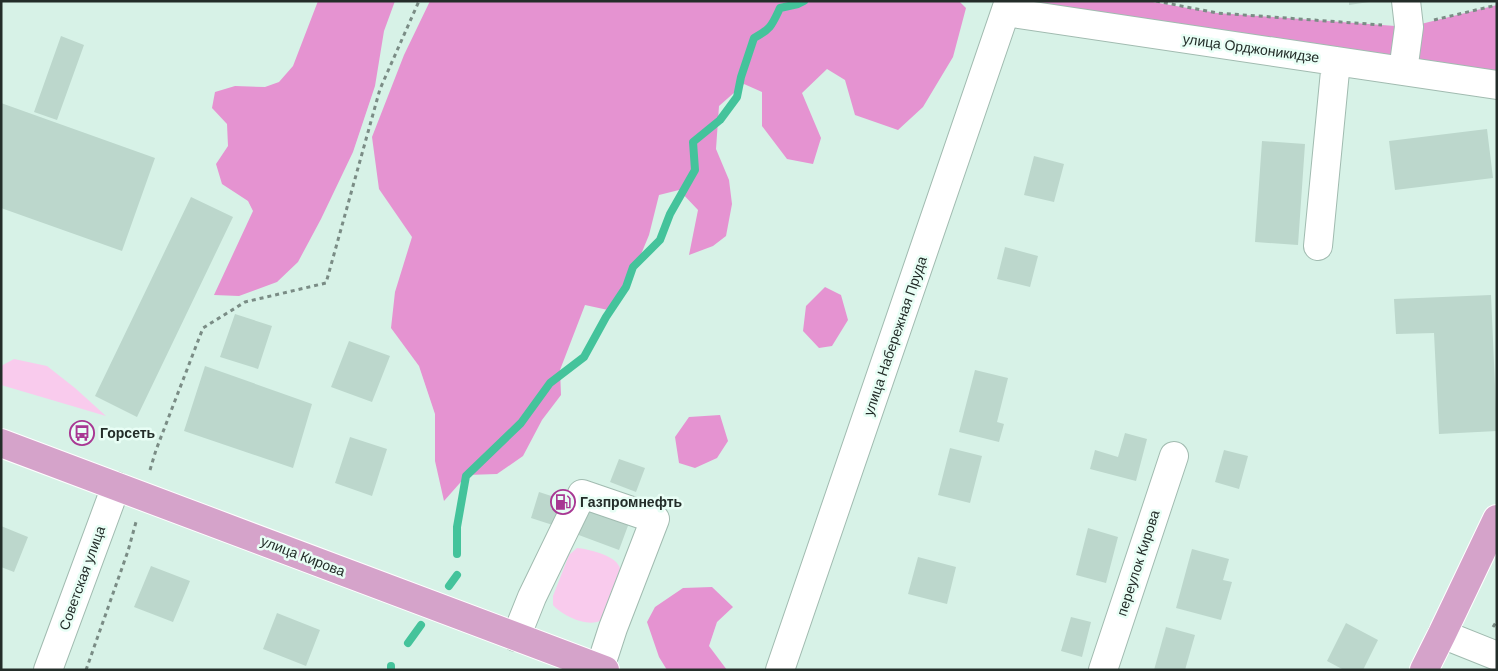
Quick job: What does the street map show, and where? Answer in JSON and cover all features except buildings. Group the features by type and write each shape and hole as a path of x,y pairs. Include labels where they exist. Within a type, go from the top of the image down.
{"main road":[{"name":"улица Кирова","path":"1,443 603,669"},
{"path":"1424,670 1497,519"}],"street":[{"name":"улица Орджоникидзе","path":"1008,6 1336,61 1497,85"},
{"name":"улица Набережная Пруда","path":"780,670 1008,6"},
{"path":"1403,71 1408,14"},
{"path":"1318,246 1336,61"},
{"name":"переулок Кирова","path":"1103,670 1174,456"},
{"name":"Советская улица","path":"48,670 116,486"},
{"path":"516,637 532,597 582,494 654,520 613,628 603,669"},
{"path":"1442,634 1497,656"}],"path":[{"path":"156,450 203,328 245,302 326,283 380,89 419,1"},
{"path":"1156,1 1217,13 1408,14 1497,5"},
{"path":"86,670 128,550"}],"shaded area":[{"path":"318,1 395,1 384,31 375,86 353,152 298,262 277,282 239,296 214,295 253,211 248,201 222,184 216,164 228,146 227,124 212,108 215,92 235,86 265,87 279,82 293,66"},
{"path":"430,1 959,1 966,8 953,57 923,107 898,130 855,115 845,80 827,69 802,93 821,138 813,164 787,159 762,126 762,92 744,84 719,106 716,149 729,180 732,204 726,236 713,246 689,255 698,210 679,190 659,195 649,235 630,281 608,310 585,305 560,370 561,395 542,420 523,456 497,474 467,475 444,501 435,461 435,414 419,366 391,328 395,292 412,237 379,189 372,137 404,55"},
{"path":"1009,1 1147,1 1217,13 1409,27 1497,5 1497,85"},
{"path":"825,287 841,295 848,320 832,346 819,348 803,331 806,306"},
{"path":"14,359 47,366 106,416 1,385 1,366"},
{"path":"720,415 728,441 717,458 695,468 679,463 675,437 689,417"},
{"path":"577,548 594,551 606,556 616,562 620,569 620,579 610,608 605,617 594,623 571,617 553,605 553,596 569,555"},
{"path":"712,587 733,607 717,622 709,646 727,670 667,670 659,657 647,622 655,607 683,588"}],"waterway":[{"path":"457,554 457,527 466,476 521,423 550,383 584,357 606,317 626,287 633,267 660,240 670,214 695,170 693,142 720,120 737,97 741,77 754,38 770,26 780,8 804,1"},
{"path":"449,586 457,575"},
{"path":"408,643 421,625"}],"place":[{"name":"Горсеть","path":"82,433"},
{"name":"Газпромнефть","path":"563,502"}]}
